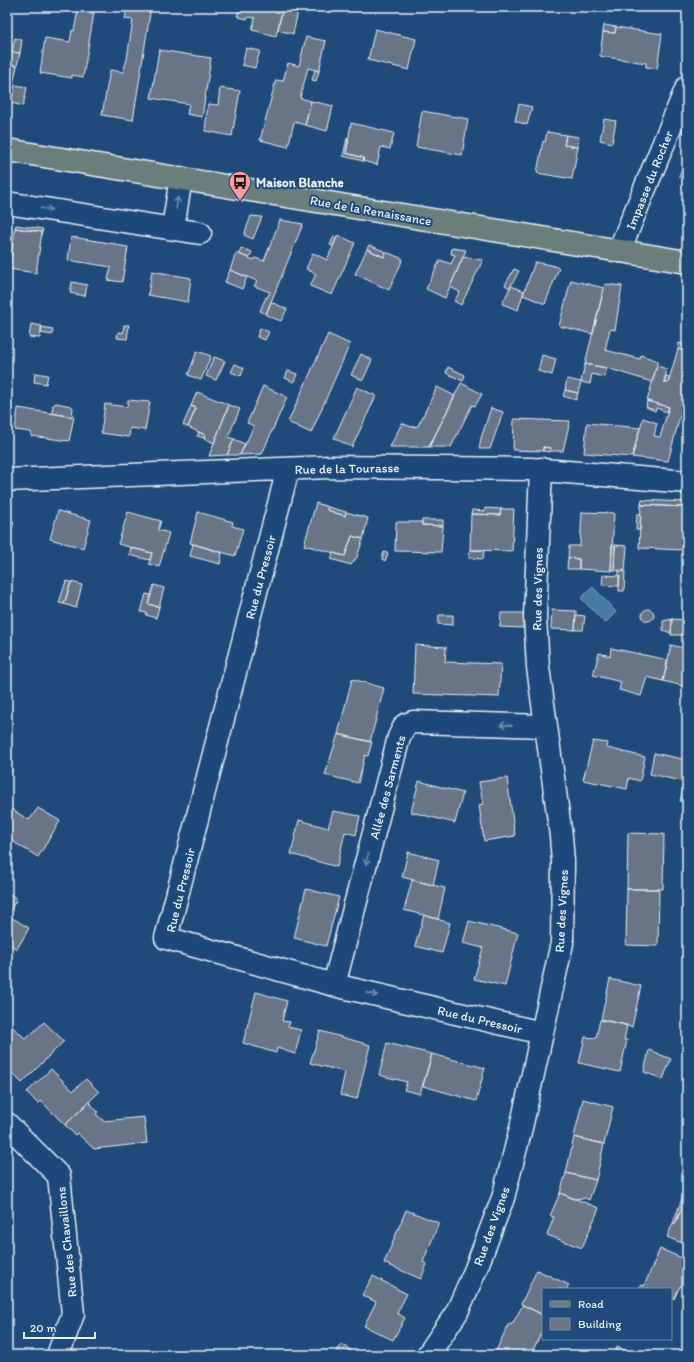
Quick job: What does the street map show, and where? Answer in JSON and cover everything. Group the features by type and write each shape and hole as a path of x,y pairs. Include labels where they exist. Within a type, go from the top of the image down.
{"main road":[{"name":"Rue de la Renaissance","path":"7,150 687,262"}],"street":[{"name":"Impasse du Rocher","path":"619,251 687,87"},
{"path":"174,228 181,178"},
{"path":"7,203 200,233"},
{"name":"Rue de la Tourasse","path":"7,480 338,467 541,469 687,482"},
{"name":"Rue du Pressoir","path":"288,469 166,938 334,985 542,1033"},
{"name":"Rue des Vignes","path":"428,1355 457,1312 475,1271 503,1198 521,1128 562,944 563,862 561,836 545,726 538,666 535,617 541,469"},
{"name":"Allée des Sarments","path":"334,985 399,737 405,725 413,722 545,726"},
{"name":"Rue des Chavaillons","path":"7,1124 59,1176 73,1314 58,1355"}],"water":[{"path":"593,587 616,612 605,623 581,598"}],"building":[{"path":"127,7 151,7 133,120 102,115 110,70 123,72 127,59 133,20 125,19"},
{"path":"240,7 283,7 276,36 252,30 255,18 250,17 246,19 237,16"},
{"path":"283,7 299,7 293,34 278,30"},
{"path":"78,10 94,13 83,77 72,75 72,78 40,73 45,38 70,42 72,30 74,31"},
{"path":"604,25 616,27 615,33 603,32"},
{"path":"616,27 662,34 657,69 646,67 646,63 600,56 603,32 615,33"},
{"path":"375,29 416,39 409,70 368,60"},
{"path":"306,37 326,41 319,71 308,68 300,98 311,101 305,125 294,122 288,147 260,140 276,80 283,81 288,63 299,66"},
{"path":"15,38 22,40 20,53 12,52"},
{"path":"246,48 260,51 255,68 242,65"},
{"path":"159,50 211,58 202,117 187,114 189,104 151,98"},
{"path":"12,52 20,53 17,66 9,64"},
{"path":"9,64 17,66 9,103 7,102 7,71"},
{"path":"315,70 319,71 316,81 312,80"},
{"path":"15,85 27,87 23,106 11,103"},
{"path":"220,88 240,91 232,136 205,131 208,104 218,105"},
{"path":"311,101 333,106 327,131 305,125"},
{"path":"519,104 532,107 527,125 515,121"},
{"path":"422,111 468,119 462,155 416,147"},
{"path":"604,119 616,121 612,143 600,140"},
{"path":"351,123 394,133 390,149 381,147 377,165 363,161 364,158 346,153"},
{"path":"547,132 566,135 564,145 578,147 572,179 537,173 543,141 545,142"},
{"path":"566,135 579,137 578,147 564,145"},
{"path":"347,138 349,139 346,153 364,158 363,161 343,156"},
{"path":"687,155 687,180 679,176"},
{"path":"251,216 262,217 253,239 244,235"},
{"path":"280,220 303,224 266,314 260,311 266,297 267,298 270,292 254,286 257,281 230,270 236,253 254,260 255,258 264,261"},
{"path":"16,225 43,229 42,232 15,228"},
{"path":"15,228 42,232 36,273 9,269"},
{"path":"338,235 355,243 332,295 310,286 316,274 306,269 313,253 327,260"},
{"path":"334,236 337,237 333,246 330,245"},
{"path":"71,237 128,247 122,282 108,280 111,267 68,260"},
{"path":"8,242 13,243 9,268 7,268"},
{"path":"369,245 386,252 384,257 367,249"},
{"path":"241,248 252,252 249,258 239,254"},
{"path":"452,248 466,250 445,298 426,289 440,260 451,264 455,255 451,254"},
{"path":"367,249 384,257 386,252 403,259 389,290 355,274"},
{"path":"463,257 483,260 461,305 454,301 460,292 450,287"},
{"path":"535,262 559,268 545,304 523,295"},
{"path":"514,269 519,271 510,288 505,285"},
{"path":"230,270 247,277 242,289 225,282"},
{"path":"152,271 191,278 188,302 148,295"},
{"path":"571,280 604,288 593,334 559,326"},
{"path":"72,282 87,285 85,296 70,293"},
{"path":"605,284 622,286 615,330 610,329 605,350 640,359 641,355 658,361 652,382 607,368 585,364"},
{"path":"511,286 524,291 518,310 502,304"},
{"path":"271,302 287,309 281,321 266,315"},
{"path":"31,324 42,326 40,338 29,337"},
{"path":"124,325 129,325 127,339 117,338 118,332 123,333"},
{"path":"41,327 53,329 52,335 41,333"},
{"path":"260,328 269,332 265,340 257,337"},
{"path":"328,334 350,344 311,433 288,422"},
{"path":"679,343 687,345 687,352 678,349"},
{"path":"678,349 687,352 687,390 668,461 632,457 643,418 657,423 654,436 660,437 669,407 647,401 657,366 667,369 664,382 668,383"},
{"path":"197,351 211,356 201,380 188,375"},
{"path":"361,354 372,360 363,380 351,375"},
{"path":"542,355 556,359 552,375 538,371"},
{"path":"214,357 225,361 216,380 206,376"},
{"path":"235,364 244,368 241,376 231,372"},
{"path":"585,364 607,368 604,377 592,374 590,384 581,382"},
{"path":"448,367 465,375 463,381 446,373"},
{"path":"288,371 297,374 294,382 285,378"},
{"path":"35,373 48,375 46,384 34,382"},
{"path":"666,376 670,377 668,383 664,382"},
{"path":"567,379 581,382 578,393 565,390"},
{"path":"461,383 482,394 475,406 472,405 451,447 429,447"},
{"path":"263,386 287,397 262,454 240,455 254,426 247,423"},
{"path":"357,387 376,396 352,447 334,438"},
{"path":"437,387 455,396 429,447 390,447 402,423 411,427 418,426"},
{"path":"565,390 578,393 576,400 563,396"},
{"path":"197,392 229,405 214,443 204,438 205,435 188,427 196,408 191,406"},
{"path":"128,400 150,402 145,430 130,428 129,437 101,433 105,404 127,407"},
{"path":"647,401 669,407 667,412 656,408 655,411 646,407"},
{"path":"56,403 71,406 73,408 72,417 52,413 53,405"},
{"path":"229,405 240,409 228,437 234,439 227,455 209,456"},
{"path":"191,406 196,408 188,427 183,425"},
{"path":"18,408 74,417 69,441 31,436 31,432 15,430"},
{"path":"491,408 503,412 490,449 479,449 481,438"},
{"path":"687,414 687,431 684,430"},
{"path":"514,419 570,421 563,451 550,451 551,448 543,447 543,451 513,450"},
{"path":"587,423 640,428 632,457 584,453"},
{"path":"199,432 205,435 204,438 197,436"},
{"path":"234,439 245,444 240,455 227,455"},
{"path":"543,447 551,448 550,452 543,451"},
{"path":"642,500 685,502 685,507 641,505"},
{"path":"316,503 328,507 327,510 345,516 346,512 368,518 363,539 352,536 345,556 304,545"},
{"path":"641,505 685,507 683,550 639,548"},
{"path":"328,507 346,512 345,516 327,510"},
{"path":"485,508 501,509 500,515 471,514 472,510 485,511"},
{"path":"501,509 514,509 512,551 470,550 471,514 500,515"},
{"path":"58,511 91,520 83,548 50,539"},
{"path":"128,512 161,521 158,530 169,533 159,567 149,564 152,553 118,544"},
{"path":"198,512 233,522 232,526 243,529 235,556 190,543"},
{"path":"582,512 614,513 611,571 579,569 579,559 568,558 569,546 580,546"},
{"path":"637,514 641,514 640,530 636,530"},
{"path":"7,520 14,522 12,528 7,526"},
{"path":"422,520 443,520 443,526 422,525"},
{"path":"396,522 422,522 422,525 443,526 441,552 395,551"},
{"path":"7,526 12,528 7,544"},
{"path":"352,536 363,539 357,557 351,565 331,559 333,553 345,556"},
{"path":"193,544 222,553 220,564 190,556"},
{"path":"612,545 615,545 614,570 611,570"},
{"path":"615,545 627,546 625,571 614,570"},
{"path":"131,548 152,553 150,560 129,555"},
{"path":"470,550 484,550 483,559 469,558"},
{"path":"384,552 388,553 385,561 382,559"},
{"path":"568,558 579,559 579,569 567,569"},
{"path":"619,571 625,571 624,591 619,591"},
{"path":"603,575 620,576 619,586 602,585"},
{"path":"66,581 71,582 64,604 59,603"},
{"path":"71,582 82,585 76,608 64,604"},
{"path":"154,585 164,588 159,607 148,604"},
{"path":"146,594 151,595 148,604 159,607 156,618 146,615 147,613 141,612"},
{"path":"7,609 11,610 7,624"},
{"path":"646,609 650,609 654,615 650,621 646,621 642,617 642,613"},
{"path":"552,610 576,611 575,630 551,629"},
{"path":"501,613 524,613 523,628 500,627"},
{"path":"439,615 453,615 453,625 438,624"},
{"path":"576,615 585,616 583,630 575,630"},
{"path":"672,619 671,633 663,630 663,621"},
{"path":"672,619 687,620 687,635 671,635"},
{"path":"415,645 446,647 445,662 501,664 499,697 413,694"},
{"path":"671,645 687,649 687,687 663,681"},
{"path":"611,648 668,660 663,681 647,677 641,696 619,690 621,682 593,675 599,653 610,656"},
{"path":"352,679 384,688 370,742 338,734"},
{"path":"338,734 372,742 368,756 365,755 358,783 325,775"},
{"path":"593,741 608,743 607,748 645,757 640,781 629,778 627,789 583,780"},
{"path":"654,753 687,760 687,802 680,801 685,782 650,774"},
{"path":"7,768 12,770 7,778"},
{"path":"507,778 515,836 484,841 479,805 483,804 479,782"},
{"path":"419,781 463,793 455,823 411,812"},
{"path":"38,808 60,821 38,857 7,838 7,815 11,809 29,820"},
{"path":"333,811 360,816 356,835 345,832 337,867 291,854 299,820 328,828"},
{"path":"628,833 664,834 663,889 627,889"},
{"path":"408,852 439,860 433,885 402,877"},
{"path":"412,880 445,888 438,919 404,910"},
{"path":"306,889 339,897 326,946 294,938"},
{"path":"627,889 659,889 658,946 626,945"},
{"path":"7,892 17,899 7,915"},
{"path":"7,915 29,928 17,949 7,943"},
{"path":"424,915 450,923 442,953 415,946"},
{"path":"469,921 518,933 505,986 474,979 483,948 463,943"},
{"path":"610,979 641,986 632,1027 601,1019"},
{"path":"256,992 287,1001 282,1021 290,1022 288,1027 301,1030 295,1054 277,1048 276,1053 243,1043"},
{"path":"600,1020 627,1025 624,1040 627,1040 620,1072 579,1063 585,1037 596,1038"},
{"path":"44,1022 64,1041 22,1083 7,1068 7,1028 10,1025 26,1039"},
{"path":"320,1031 370,1045 357,1099 340,1095 345,1072 310,1063"},
{"path":"387,1043 432,1054 420,1094 404,1090 407,1082 379,1075"},
{"path":"649,1050 671,1059 663,1079 644,1072"},
{"path":"432,1054 485,1068 476,1101 423,1086"},
{"path":"51,1069 73,1091 86,1079 99,1092 65,1125 41,1101 38,1104 27,1092"},
{"path":"583,1099 613,1107 604,1144 574,1137"},
{"path":"89,1102 98,1112 96,1114 104,1121 144,1117 147,1143 94,1149 77,1133 75,1135 65,1125"},
{"path":"574,1137 604,1144 596,1180 566,1173"},
{"path":"566,1173 596,1180 589,1200 585,1198 574,1199 560,1193"},
{"path":"686,1188 687,1195 675,1224 673,1223"},
{"path":"560,1193 599,1208 582,1248 547,1235 554,1217 550,1216"},
{"path":"687,1195 687,1245 667,1237 673,1223 675,1224"},
{"path":"406,1210 439,1223 423,1262 427,1264 421,1279 384,1263"},
{"path":"660,1249 687,1260 687,1289 680,1286 674,1299 672,1298 672,1288 640,1288 641,1285 644,1286"},
{"path":"537,1270 569,1285 568,1288 542,1288 542,1314 521,1304"},
{"path":"373,1276 407,1294 397,1313 405,1318 393,1340 364,1326 376,1302 362,1295"},
{"path":"523,1305 542,1314 542,1331 533,1350 536,1352 535,1355 505,1355 496,1351 508,1325 512,1324"},
{"path":"342,1344 358,1355 334,1355"},
{"path":"617,1347 638,1355 614,1355"}],"place":[{"name":"Maison Blanche","path":"240,202"}]}
